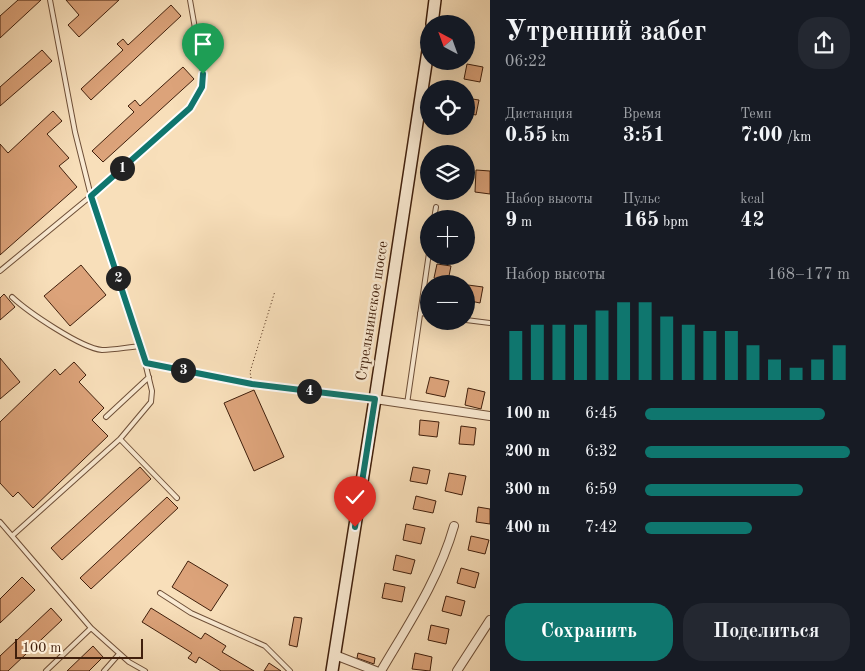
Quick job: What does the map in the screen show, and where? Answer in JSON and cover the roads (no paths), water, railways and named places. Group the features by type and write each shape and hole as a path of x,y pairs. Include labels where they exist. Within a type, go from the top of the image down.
{"main road":[{"path":"433,15 435,0"},
{"name":"Стрельнинское шоссе","path":"332,671 425,70"}],"street":[{"path":"375,399 490,416"},
{"path":"381,671 427,593 449,543 454,526"},
{"path":"457,671 490,620"},
{"path":"335,655 376,671"}],"lane":[{"path":"12,536 120,439 150,402 152,391 141,346 91,196 75,132 50,0"},
{"path":"0,270 91,196 190,108 202,87 203,74 190,0"},
{"path":"12,297 22,306 80,343 101,350 141,346"},
{"path":"407,404 420,313"},
{"path":"475,321 490,323"},
{"path":"146,363 252,384 375,399"},
{"path":"106,417 149,377"},
{"path":"120,439 177,498"},
{"path":"0,522 91,628 119,654 145,671"},
{"path":"160,593 191,612 265,646 290,671"},
{"path":"46,671 91,628"},
{"path":"104,671 119,654"}]}
